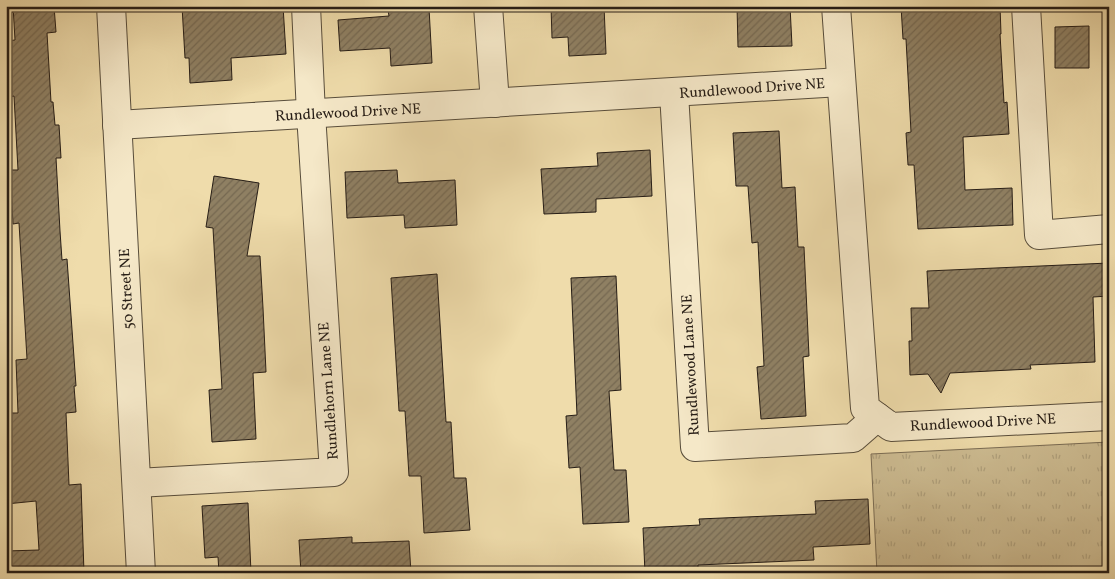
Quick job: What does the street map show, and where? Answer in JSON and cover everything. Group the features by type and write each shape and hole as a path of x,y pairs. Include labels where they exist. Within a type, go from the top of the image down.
{"street":[{"name":"50 Street NE","path":"111,6 141,573"},
{"path":"306,6 311,114"},
{"path":"488,6 495,103"},
{"path":"836,6 841,82"},
{"path":"1026,6 1039,235 1109,230"},
{"name":"Rundlewood Drive NE","path":"117,125 841,82 865,408 891,427 1109,416"},
{"name":"Rundlewood Lane NE","path":"674,93 695,447 853,438 878,417"},
{"name":"Rundlehorn Lane NE","path":"137,483 334,472 311,114"}],"green space":[{"path":"1109,442 1109,573 877,573 871,454"}],"building":[{"path":"13,6 54,6 56,32 47,33 51,102 53,102 55,125 59,125 61,158 56,158 60,231 62,260 67,259 76,386 74,386 76,412 66,413 69,485 81,484 84,573 6,573 6,551 39,550 36,501 6,504 6,413 18,413 16,360 27,359 19,223 13,224 10,170 18,170 14,96 9,97 6,45 6,41 15,40"},
{"path":"182,6 283,6 286,54 231,58 232,80 190,83 189,58 185,58"},
{"path":"551,6 604,6 606,54 569,56 568,37 552,38"},
{"path":"737,6 790,6 792,46 738,47"},
{"path":"901,6 1000,6 1004,103 1007,102 1009,134 963,137 965,190 1012,188 1013,225 918,229 914,165 908,165 906,133 911,132 906,39 903,39"},
{"path":"429,8 432,63 391,66 390,48 340,51 338,20 389,16 388,10"},
{"path":"1089,26 1089,68 1055,68 1055,27"},
{"path":"779,131 782,188 795,187 798,247 804,247 809,356 803,357 806,416 761,419 757,367 764,366 758,242 752,243 748,186 736,186 733,133"},
{"path":"650,150 652,196 596,199 596,212 544,214 541,169 598,166 597,153"},
{"path":"397,170 398,183 455,180 457,225 405,228 404,215 347,218 345,172"},
{"path":"214,176 259,183 247,256 260,256 263,308 266,372 253,373 256,439 212,442 209,390 222,389 213,228 206,227"},
{"path":"1109,263 1109,296 1093,297 1095,362 1030,365 1031,369 950,373 941,393 928,374 910,375 909,341 912,341 911,308 929,308 927,271"},
{"path":"437,274 446,422 451,422 454,478 466,478 470,530 424,533 421,476 409,476 405,411 399,411 391,278"},
{"path":"616,276 621,390 609,391 614,470 626,470 629,522 583,524 580,467 569,468 566,416 577,415 571,278"},
{"path":"868,499 870,544 813,547 814,560 698,565 698,571 645,573 643,528 700,525 699,519 816,514 815,501"},
{"path":"248,503 251,573 219,573 218,557 205,558 202,506"},
{"path":"352,537 352,543 409,541 411,573 301,573 299,540"}]}
